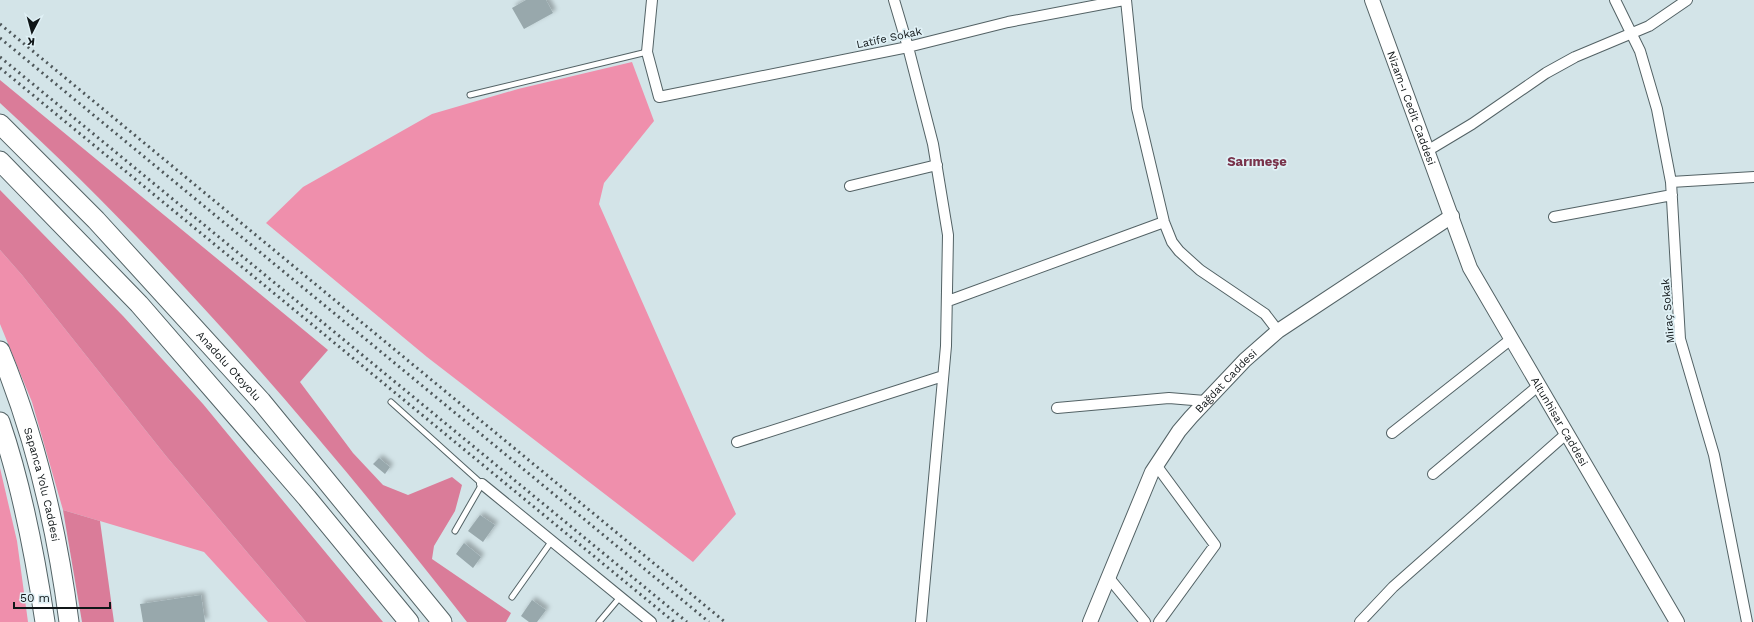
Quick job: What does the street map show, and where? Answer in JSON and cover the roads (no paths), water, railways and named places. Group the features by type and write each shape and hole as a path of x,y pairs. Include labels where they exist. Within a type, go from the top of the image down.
{"highway":[{"name":"Anadolu Otoyolu","path":"0,124 96,220 255,395 442,622"},
{"path":"0,161 139,304 307,498 409,622"},
{"name":"Sapanca Yolu Caddesi","path":"0,350 24,415 41,471 58,549 69,622"},
{"path":"0,422 27,520 45,622"}],"street":[{"path":"647,52 652,0"},
{"path":"894,0 908,47 936,165 948,235 948,301 943,376 921,622"},
{"path":"1125,0 1137,108 1164,222 1172,242 1188,260 1265,314 1278,331"},
{"name":"Latife Sokak","path":"647,52 659,97 908,47 1008,22 1125,0"},
{"name":"Nizam-ı Cedit Caddesi","path":"1372,0 1452,216"},
{"name":"Miraç Sokak","path":"1614,0 1646,68 1657,109 1671,182 1680,338 1714,455 1747,619"},
{"path":"1427,151 1472,124 1546,73 1575,57 1649,26 1687,0"},
{"path":"850,186 936,165"},
{"path":"1671,182 1754,177"},
{"path":"1554,217 1672,195"},
{"name":"Bağdat Caddesi","path":"1090,622 1156,464 1179,431 1205,401 1245,360 1278,331 1452,216"},
{"name":"Altunhisar Caddesi","path":"1452,216 1470,268 1510,340 1677,622"},
{"path":"948,301 1164,222"},
{"path":"1392,433 1510,340"},
{"path":"737,442 943,376"},
{"path":"1433,474 1538,386"},
{"path":"1057,408 1169,398 1205,401"},
{"path":"1360,622 1393,587 1566,434"},
{"path":"1156,464 1215,545 1159,622"},
{"path":"482,484 650,622"},
{"path":"1109,578 1145,622"}],"lane":[{"path":"470,95 647,52"},
{"path":"391,402 482,484 456,531"},
{"path":"512,596 551,542"},
{"path":"599,622 620,596"}],"railway":[{"path":"0,24 725,622"},
{"path":"0,38 709,622"},
{"path":"0,57 687,622"},
{"path":"0,68 674,622"}],"district":[{"name":"Sarımeşe","path":"1257,161"}]}
